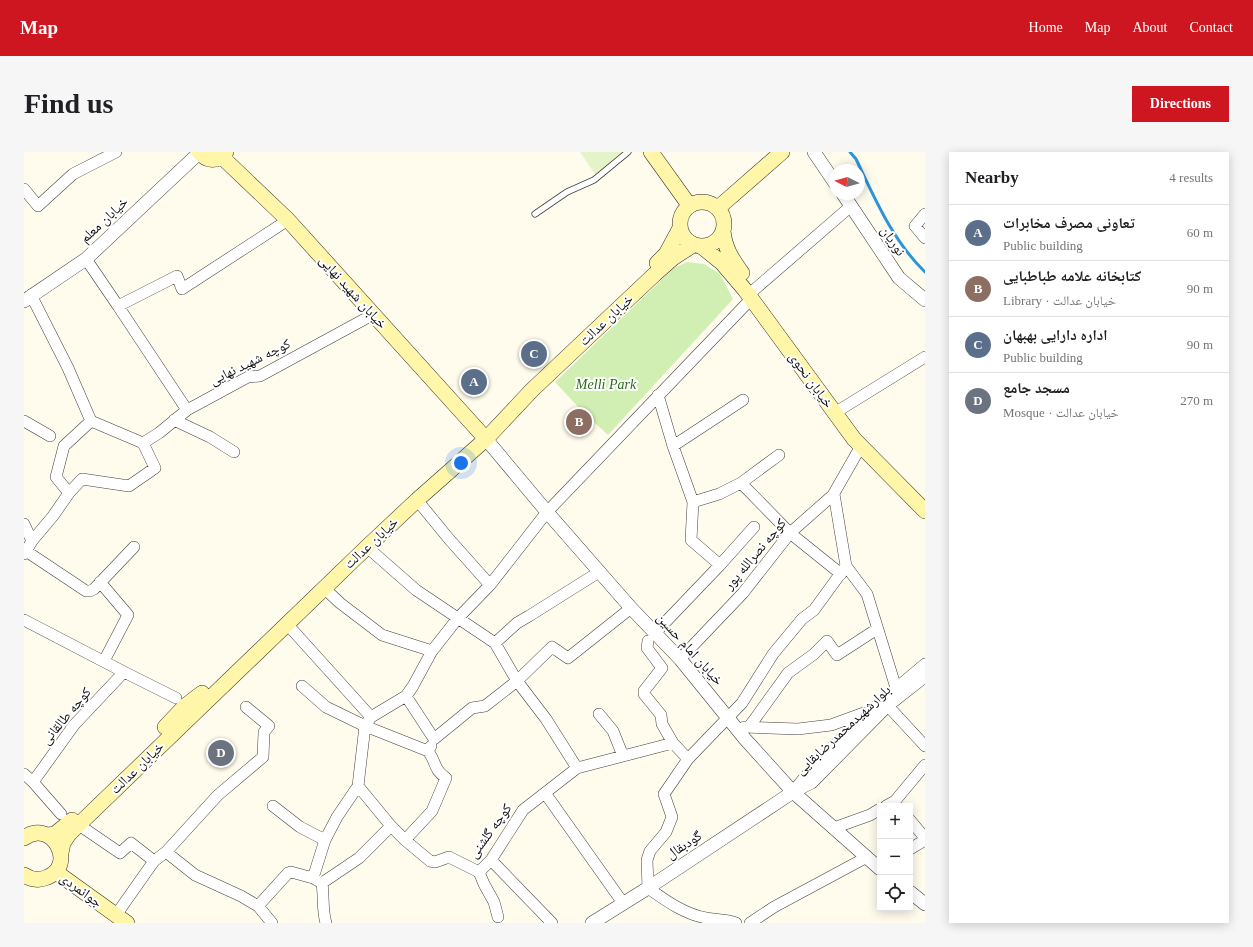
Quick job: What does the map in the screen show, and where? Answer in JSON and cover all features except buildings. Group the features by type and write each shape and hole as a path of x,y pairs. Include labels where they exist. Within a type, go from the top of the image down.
{"main road":[{"path":"199,152 207,159 211,160 216,160 224,154"},
{"path":"651,152 689,205"},
{"path":"718,208 782,152"},
{"name":"خیابان شهید نهایی","path":"224,154 288,220 483,435"},
{"path":"696,202 704,202 718,208 724,219 723,231 717,240 707,246 697,245 684,238 680,228 681,215 689,205 696,202"},
{"name":"خیابان عدالت","path":"56,872 61,860 63,843 78,824 417,500 666,254 680,228"},
{"name":"خیابان نحوی","path":"723,231 724,244 753,294 836,415 861,446 925,511"},
{"name":"خیابان عدالت","path":"48,836 55,834 62,829 185,706 231,668 532,390 655,274 673,258 697,245"},
{"name":"خیابان نحوی","path":"697,245 722,262 753,294 858,432 925,498"},
{"path":"24,838 34,833 41,833 54,840 59,846 61,853"},
{"path":"25,877 34,880 42,879 50,877 56,872"},
{"name":"جوانمردی","path":"56,872 121,919"}],"street":[{"path":"24,190 38,206 73,174 116,152"},
{"name":"خیابان معلم","path":"27,298 86,260 199,152"},
{"path":"814,152 829,174"},
{"name":"نوریان","path":"847,200 899,278 925,300"},
{"path":"326,923 324,914 324,900 318,881 325,840 337,817 358,786 368,722 406,696 432,651 458,618 490,585 547,512 753,294 851,206"},
{"path":"925,214 915,226 925,238"},
{"path":"118,306 176,276 182,289 288,220"},
{"path":"86,260 187,410"},
{"path":"27,298 68,368 92,421 143,443 155,468 129,486 82,480 69,493 25,552 86,590 90,591 94,589 134,546"},
{"name":"کوچه شهید نهایی","path":"143,443 159,433 187,410 248,377 260,376 374,314"},
{"path":"841,409 924,362"},
{"path":"658,395 673,446 693,502 691,540 720,565"},
{"path":"673,446 744,400"},
{"path":"174,420 210,437 234,452"},
{"path":"24,421 50,436"},
{"path":"69,493 56,477 64,446 92,421"},
{"name":"خیابان امام حسین","path":"483,435 547,512 631,608 651,637 680,659 793,792 877,865"},
{"name":"کوچه نصرالله پور","path":"680,659 743,593 790,533 834,494 861,446"},
{"path":"693,502 720,494 741,483 779,455"},
{"path":"741,483 790,533 844,570 866,594 896,688"},
{"path":"736,923 704,918 677,908 648,888 647,860 650,851 666,832 672,817 664,794 688,759 732,722 742,703 773,654 802,619 814,610 844,570 834,494"},
{"path":"417,500 449,540 490,585"},
{"path":"24,524 32,541"},
{"path":"688,759 673,742 662,724 661,715 644,694 644,691 662,668 647,648 651,637 754,527"},
{"path":"367,547 416,590 495,643 517,681 546,719 577,768"},
{"path":"495,643 517,622 599,572"},
{"path":"100,582 128,615 104,661"},
{"path":"324,588 340,603 382,635 432,651"},
{"path":"428,751 434,739 472,708 485,706 517,681 552,647 568,658 631,608"},
{"path":"24,620 176,698"},
{"path":"287,624 368,722"},
{"path":"749,727 788,673 814,654 827,641 837,655 877,629"},
{"name":"بلوارشهیدمحمدرضابقایی","path":"793,792 800,782 841,738 870,710 925,664"},
{"name":"کوچه طالقانی","path":"33,782 74,725 124,672"},
{"name":"بلوارشهیدمحمدرضابقایی","path":"793,792 812,783 888,706 925,677"},
{"path":"302,686 326,707 368,722 428,751 438,772 446,778 432,811 405,840"},
{"path":"406,696 434,739"},
{"path":"888,706 925,746"},
{"path":"121,919 154,861 166,852 218,795 263,757 264,732 269,726 246,707"},
{"path":"732,722 749,727 798,729 831,725 870,710"},
{"path":"599,714 613,731 623,756"},
{"name":"کوچه گلشنی","path":"358,786 391,826 430,861 435,862 449,857 479,872 492,860 523,810 577,768 673,742"},
{"path":"894,803 925,765"},
{"path":"24,774 62,814"},
{"name":"گودبقال","path":"592,923 648,888 793,792"},
{"path":"545,793 623,903"},
{"path":"273,806 300,827 325,840"},
{"path":"834,828 870,815 877,811"},
{"path":"78,824 120,853 131,842 154,861"},
{"path":"913,824 925,839 913,848"},
{"path":"258,906 288,873 291,872 318,881 359,858 391,826"},
{"path":"166,852 195,875 241,896 258,906 272,923"},
{"path":"750,923 774,907 867,857"},
{"path":"492,860 552,923"},
{"path":"479,872 494,902 498,917"},
{"path":"913,894 925,904"}],"lane":[{"path":"535,214 567,192 594,180 628,152"}],"green space":[{"path":"580,152 622,152 623,154 595,174"},
{"name":"Melli Park","path":"687,262 704,264 720,274 733,299 608,435 580,409 555,382 674,268"}],"waterway":[{"path":"850,152 856,159 894,233 903,247 925,272"}],"place":[{"name":"اداره دارایی بهبهان","path":"534,354"},
{"name":"تعاونی مصرف مخابرات","path":"474,382"},
{"name":"کتابخانه علامه طباطبایی","path":"579,422"},
{"name":"مسجد جامع","path":"221,753"}]}
